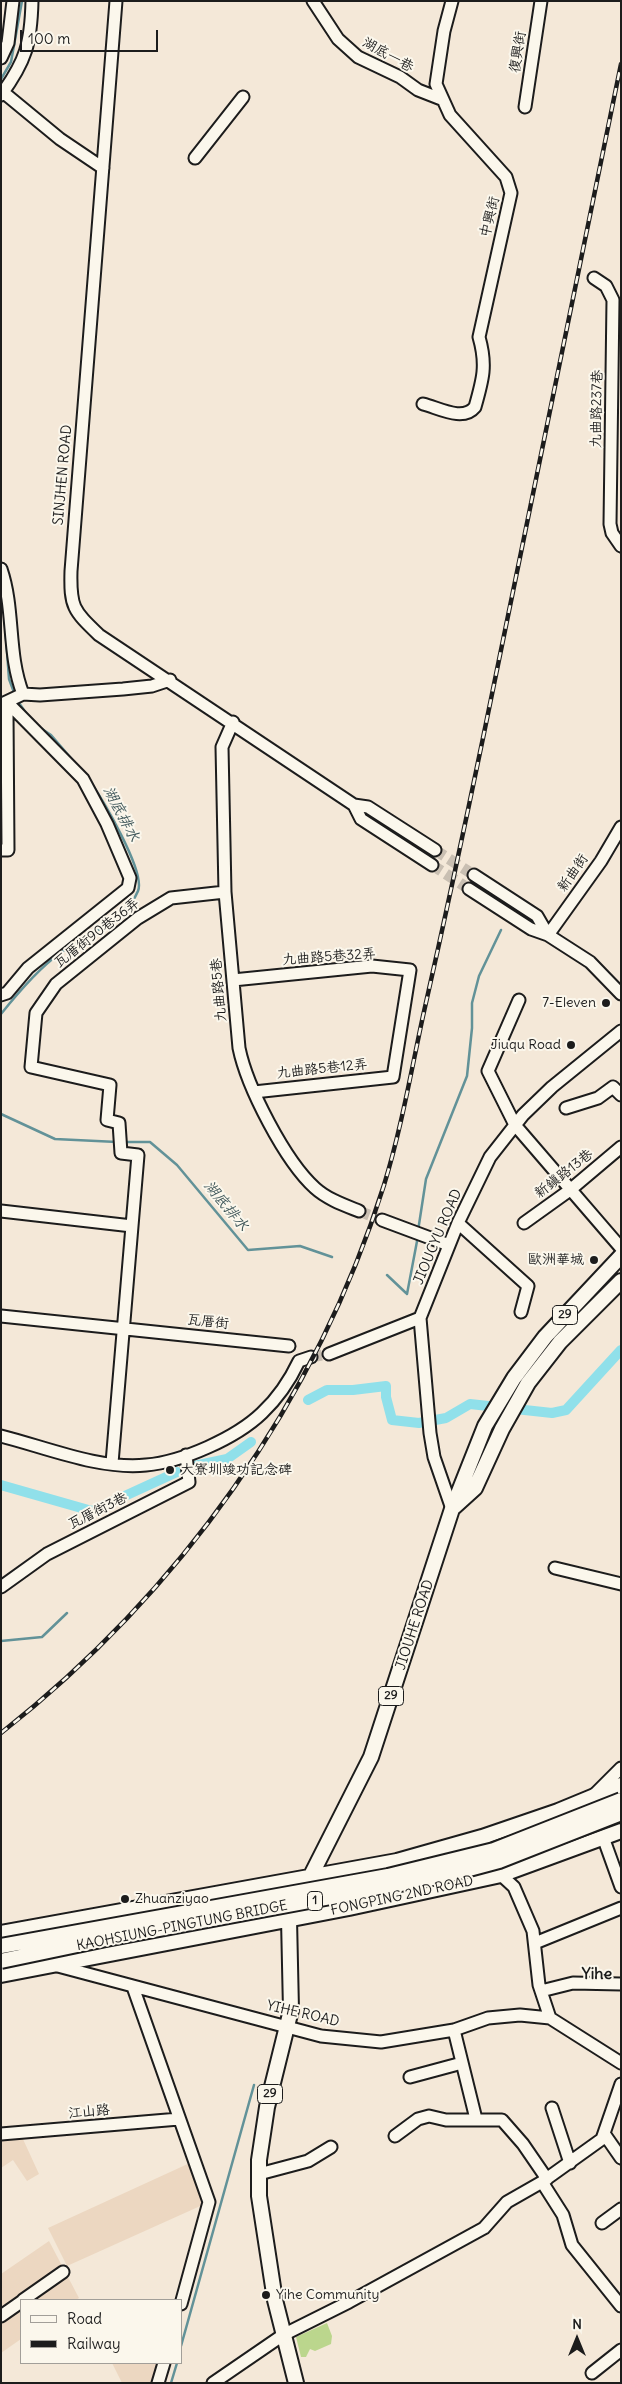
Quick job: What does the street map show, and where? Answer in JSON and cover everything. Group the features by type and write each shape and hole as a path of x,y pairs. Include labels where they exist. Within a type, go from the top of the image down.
{"main road":[{"name":"JIOUHE ROAD","path":"312,1875 371,1757 452,1510 485,1426 514,1378 544,1337 621,1256"},
{"name":"29","path":"452,1510 475,1488 502,1429 528,1383 560,1342 621,1281"},
{"name":"1","path":"1,1932 397,1861 482,1838 621,1785"},
{"name":"KAOHSIUNG-PINGTUNG BRIDGE","path":"1,1946 388,1876 441,1864 494,1850 621,1800"},
{"name":"KAOHSIUNG-PINGTUNG BRIDGE","path":"1,1962 106,1939 443,1876 499,1861 621,1813"},
{"name":"FONGPING 2ND ROAD","path":"1,1975 290,1919 501,1875 621,1831"},
{"name":"29","path":"296,2383 283,2335 270,2271 260,2196 259,2160 267,2108 291,2010 290,1919 312,1875"}],"street":[{"path":"1,58 8,43 13,1"},
{"path":"32,1 30,38 24,61 2,93 60,139 103,168"},
{"name":"SINJHEN ROAD","path":"116,1 70,596 74,608 80,617 99,634 233,722 354,805 368,807 435,850"},
{"name":"湖底一巷","path":"314,1 338,39 358,58 400,77 418,90 441,99"},
{"name":"中興街","path":"423,404 462,415 476,407 484,372 484,359 479,336 512,193 506,177 450,115 441,99 436,84 444,31 452,1"},
{"name":"復興街","path":"525,107 541,1"},
{"path":"195,158 243,97"},
{"name":"九曲路237巷","path":"594,278 606,286 613,300 610,524 612,533 621,546"},
{"path":"1,569 8,588 14,668 23,694"},
{"path":"1,850 8,850 7,713 4,704 23,694 40,695 123,689 152,686 170,680"},
{"name":"瓦厝街90巷36弄","path":"1,995 7,993 28,968 128,888 130,878 107,824 83,779 8,703"},
{"name":"九曲路5巷","path":"233,722 222,747 225,892 239,1048 243,1066 254,1092 289,1156 315,1188 329,1198 359,1211"},
{"name":"SINJHEN ROAD","path":"354,805 360,818 432,865"},
{"name":"新曲街","path":"548,935 601,860 621,827"},
{"path":"474,875 537,916 548,935"},
{"path":"469,889 531,929 548,935 590,962 621,994"},
{"name":"瓦厝街90巷36弄","path":"132,1226 138,1155 121,1153 119,1123 107,1120 110,1085 31,1067 36,1014 56,984 138,918 171,898 225,892"},
{"name":"九曲路5巷32弄","path":"233,980 372,966 410,970 393,1077"},
{"path":"519,1000 488,1071 515,1125 621,1248"},
{"name":"JIOUCYU ROAD","path":"452,1510 434,1457 430,1433 420,1318 458,1223 490,1157 515,1125 552,1087 621,1030"},
{"name":"九曲路5巷12弄","path":"254,1092 393,1077"},
{"path":"566,1108 598,1098 613,1087 621,1095"},
{"name":"新鎮路13巷","path":"524,1223 570,1190 621,1147"},
{"path":"1,1211 132,1226 112,1463"},
{"path":"382,1220 449,1245"},
{"path":"458,1223 528,1286 521,1312"},
{"name":"瓦厝街","path":"1,1316 289,1346"},
{"path":"329,1354 420,1318"},
{"path":"1,1436 90,1460 112,1463 146,1465 186,1456 222,1441 262,1414 289,1382 299,1361 311,1357"},
{"name":"瓦厝街3巷","path":"1,1587 48,1554 189,1482 186,1456"},
{"path":"555,1568 621,1584"},
{"path":"590,1798 621,1768"},
{"path":"604,1837 621,1887"},
{"path":"482,1838 501,1875 514,1887 533,1931 541,1992 550,2018 621,2063"},
{"path":"535,1943 621,1908"},
{"name":"YIHE ROAD","path":"52,1964 321,2036 381,2042 454,2030 488,2018 520,2015 550,2018"},
{"path":"541,1992 573,1983 621,1984"},
{"path":"133,1987 209,2202 182,2300"},
{"path":"454,2030 476,2119"},
{"path":"410,2077 462,2063"},
{"path":"213,2383 283,2335 349,2302 484,2228 507,2202 545,2181 605,2135 621,2084"},
{"path":"552,2108 570,2163"},
{"path":"395,2136 418,2119 429,2116 446,2120 502,2120 524,2144 545,2181 563,2215 572,2245 621,2306"},
{"name":"江山路","path":"1,2134 179,2119"},
{"path":"605,2135 621,2158"},
{"path":"259,2174 308,2161 331,2148"},
{"path":"602,2223 621,2209"},
{"path":"25,2299 63,2272"},
{"path":"1,2316 20,2302"},
{"path":"592,2373 621,2350"},
{"path":"158,2383 164,2364"}],"shaded area":[{"path":"22,2137 39,2174 27,2181 13,2160 1,2168 1,2138"},
{"path":"192,2162 207,2203 67,2266 48,2228"},
{"path":"49,2241 79,2298 20,2299 20,2340 1,2353 1,2274"},
{"path":"112,2364 163,2364 157,2383 122,2383"}],"green space":[{"path":"327,2323 332,2336 331,2344 315,2351 310,2349 306,2357 301,2357 296,2337"}],"waterway":[{"name":"湖底排水","path":"1,79 11,62 22,1"},
{"name":"湖底排水","path":"4,611 9,679 15,695"},
{"name":"湖底排水","path":"17,700 28,716"},
{"name":"湖底排水","path":"39,727 51,735 82,771"},
{"name":"湖底排水","path":"1,1014 43,967 59,954 115,919 133,901 138,891 139,882 136,868 113,819 90,781"},
{"path":"418,1231 426,1179 467,1076 472,1028 472,1003 479,976 501,930"},
{"name":"湖底排水","path":"1,1114 55,1139 117,1142"},
{"name":"湖底排水","path":"125,1142 150,1142 177,1165 248,1250 300,1246 332,1257"},
{"path":"407,1294 418,1236"},
{"name":"湖底排水","path":"387,1275 406,1293"},
{"path":"308,1400 327,1390 353,1390 386,1386 386,1397 392,1420 419,1423 446,1418 470,1404 552,1413 566,1410 621,1350"},
{"path":"194,1466 227,1459 251,1442"},
{"path":"1,1485 92,1511 177,1472"},
{"path":"1,1641 42,1637 67,1613"},
{"path":"182,2342 254,2085"},
{"path":"171,2383 177,2364"}],"tunnel":[{"path":"435,850 474,875"},
{"path":"432,865 469,889"},
{"path":"359,1211 382,1220"},
{"path":"311,1357 329,1354"}],"railway":[{"path":"1,1733 66,1678 126,1619 182,1555 234,1488 280,1417 320,1342 355,1265 384,1185 396,1143 476,773 621,64"}],"place":[{"name":"7-Eleven","path":"606,1003"},
{"name":"Jiuqu Road","path":"571,1045"},
{"name":"歐洲華城","path":"594,1260"},
{"name":"大寮圳竣功記念碑","path":"170,1470"},
{"name":"Zhuanziyao","path":"125,1899"},
{"name":"Yihe Community","path":"266,2295"}],"district":[{"name":"Yihe","path":"597,1974"}]}
